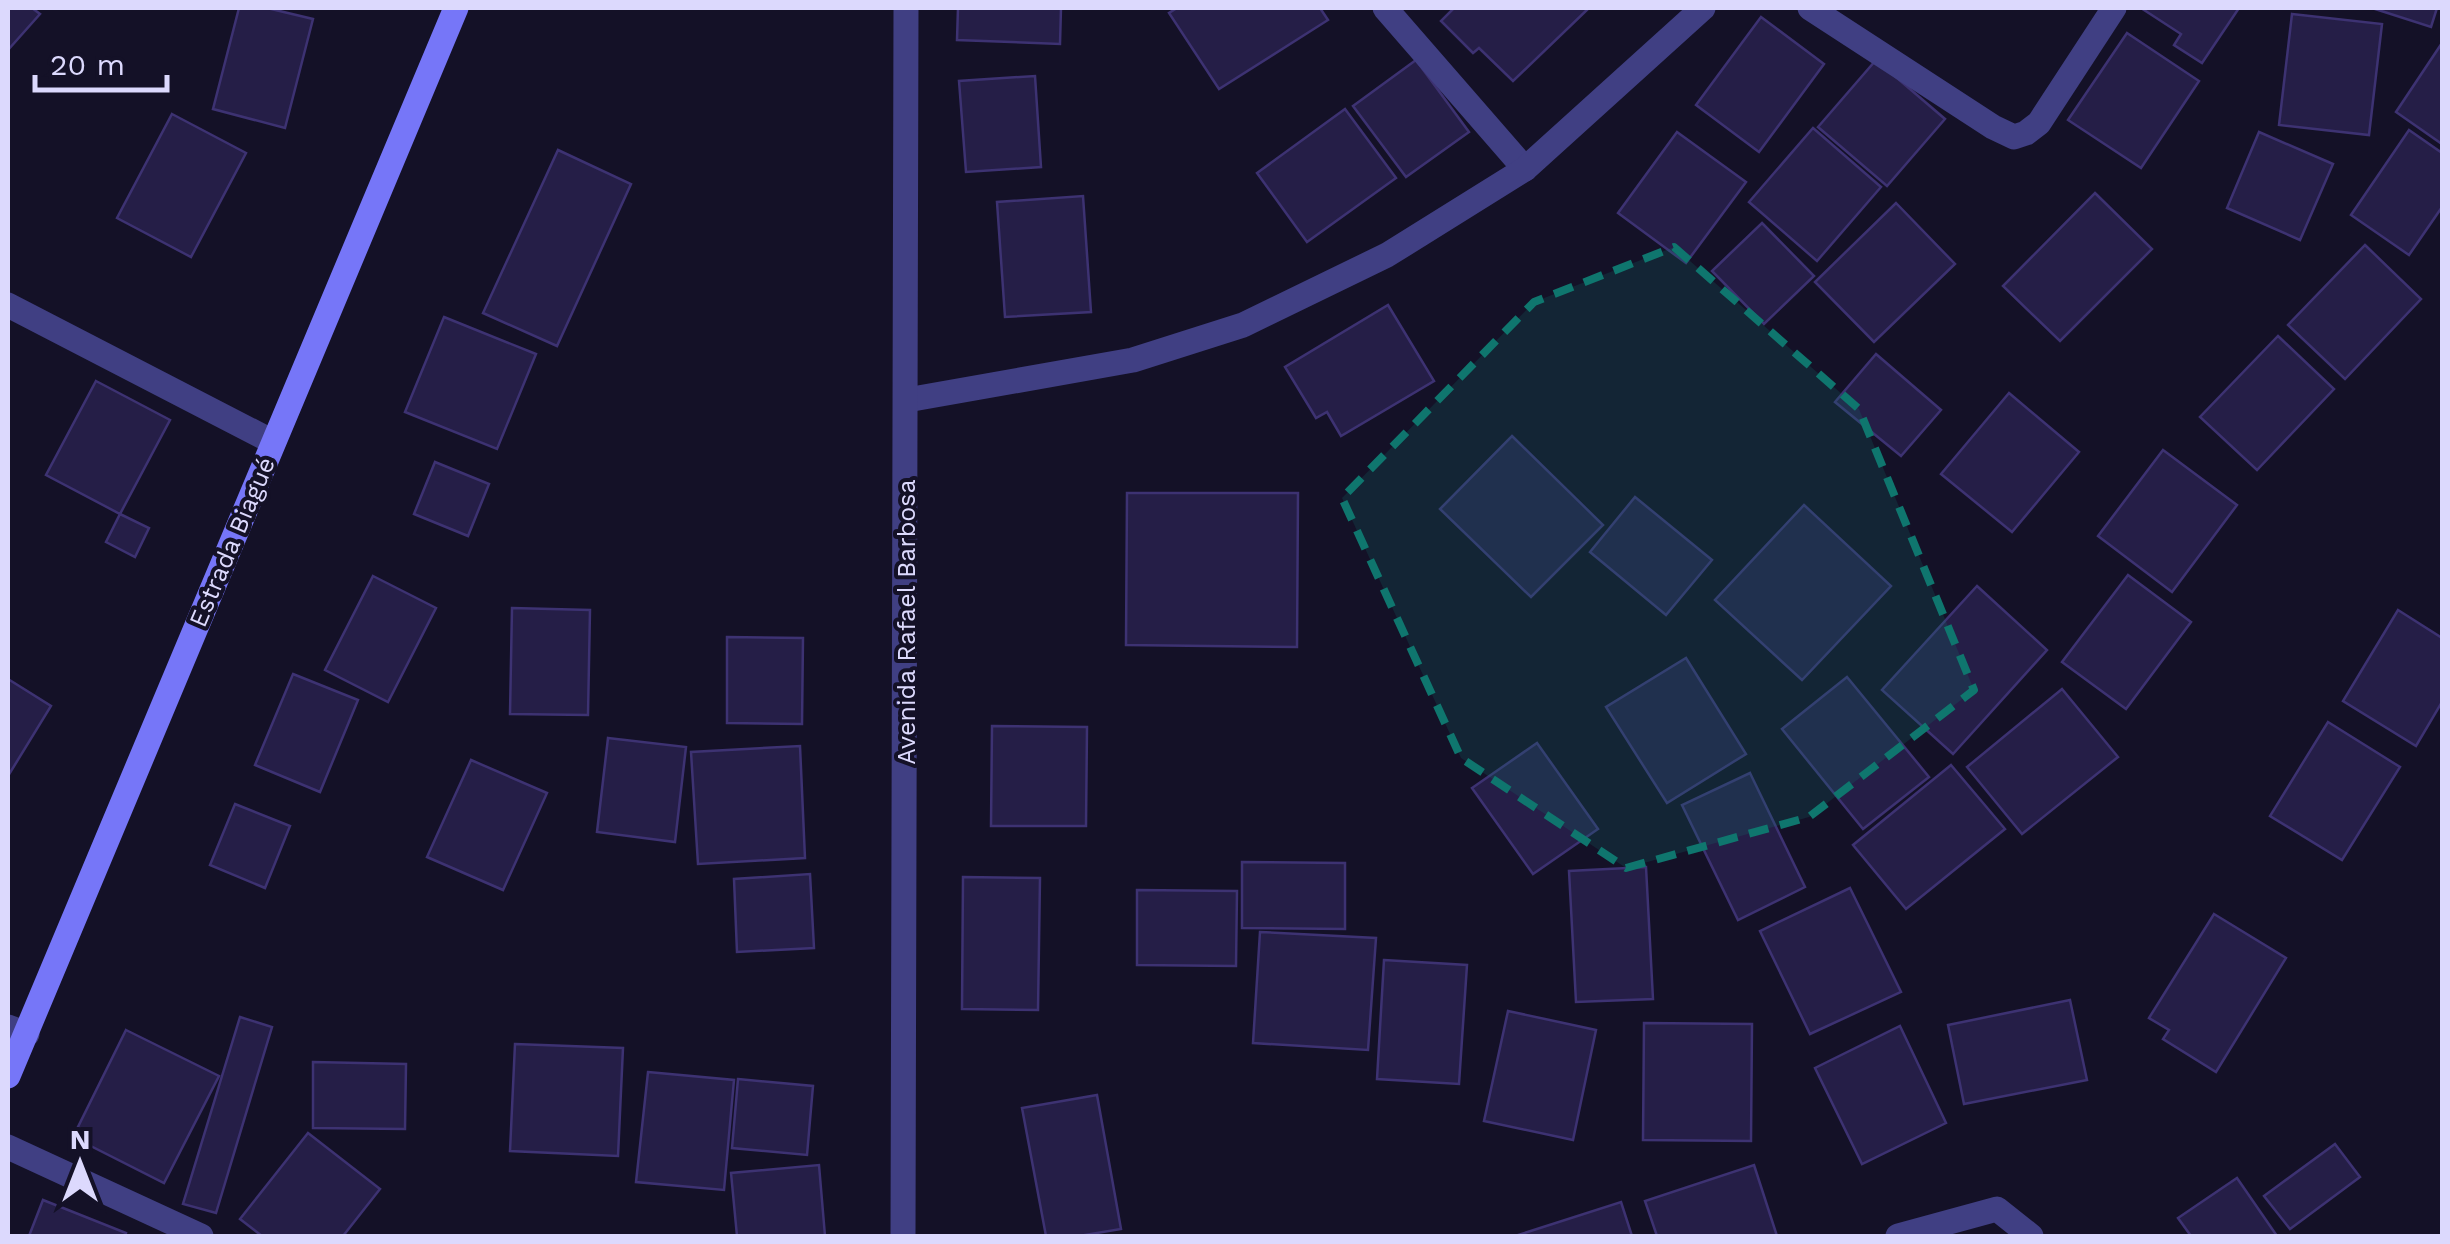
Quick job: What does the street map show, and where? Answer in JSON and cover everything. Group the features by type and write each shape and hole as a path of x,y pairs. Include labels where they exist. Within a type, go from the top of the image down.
{"main road":[{"name":"Estrada Biagué","path":"8,1076 17,1031 456,8"}],"street":[{"name":"Avenida Rafael Barbosa","path":"903,1236 906,8"},
{"path":"1386,8 1525,169"},
{"path":"907,400 1133,360 1243,324 1387,255 1525,169 1703,8"},
{"path":"1810,8 2014,137 2039,123 2114,8"},
{"path":"8,305 273,442"},
{"path":"8,1147 200,1236"},
{"path":"1898,1236 1997,1209 2031,1236"}],"highlighted area":[{"path":"1674,247 1859,409 1974,690 1809,817 1626,868 1461,758 1342,498 1534,302"}],"building":[{"path":"8,8 32,8 40,14 8,50"},
{"path":"239,8 267,8 313,19 285,128 213,109"},
{"path":"958,8 1061,8 1060,44 957,40"},
{"path":"1177,8 1320,8 1328,20 1219,89 1169,13"},
{"path":"1454,8 1589,8 1513,81 1479,48 1473,53 1441,21"},
{"path":"2141,8 2239,8 2202,63 2174,45 2181,34"},
{"path":"2372,8 2437,8 2431,27"},
{"path":"2292,14 2382,24 2369,135 2279,125"},
{"path":"1761,17 1824,64 1759,152 1696,105"},
{"path":"2127,33 2199,81 2141,168 2068,120"},
{"path":"2442,43 2442,144 2396,112"},
{"path":"1416,60 1469,132 1406,177 1353,106"},
{"path":"1876,60 1945,119 1887,186 1818,127"},
{"path":"1035,76 1041,167 966,172 959,81"},
{"path":"1345,109 1396,178 1307,242 1257,173"},
{"path":"172,114 246,153 191,257 117,218"},
{"path":"1813,128 1881,187 1817,261 1749,202"},
{"path":"2409,130 2442,153 2442,207 2409,255 2351,215"},
{"path":"1677,132 1746,182 1686,263 1618,213"},
{"path":"2259,132 2333,164 2300,240 2227,208"},
{"path":"558,150 631,184 557,346 483,313"},
{"path":"2095,193 2152,249 2060,341 2003,286"},
{"path":"1083,196 1091,312 1005,317 997,202"},
{"path":"1896,203 1955,264 1874,342 1815,282"},
{"path":"1762,223 1814,276 1764,324 1712,271"},
{"path":"2365,245 2421,299 2345,379 2288,325"},
{"path":"1388,305 1434,381 1341,436 1327,412 1316,418 1285,367"},
{"path":"444,317 536,354 497,449 405,412"},
{"path":"2278,336 2334,389 2257,470 2200,417"},
{"path":"1876,354 1941,410 1901,456 1835,402"},
{"path":"96,381 170,420 120,514 46,475"},
{"path":"2009,393 2079,452 2012,532 1941,474"},
{"path":"1512,436 1603,525 1531,597 1440,509"},
{"path":"2163,450 2237,505 2172,592 2098,536"},
{"path":"435,462 489,484 468,536 414,514"},
{"path":"1127,493 1298,493 1297,647 1126,645"},
{"path":"1635,497 1712,560 1666,615 1590,552"},
{"path":"1804,505 1891,586 1802,680 1715,600"},
{"path":"120,514 149,528 135,557 106,542"},
{"path":"2128,575 2191,622 2126,709 2062,662"},
{"path":"373,576 436,608 388,702 325,670"},
{"path":"1977,586 2047,650 1953,754 1882,690"},
{"path":"512,608 590,610 588,715 510,714"},
{"path":"2398,610 2442,638 2442,702 2416,746 2343,701"},
{"path":"727,637 803,638 802,724 727,723"},
{"path":"1686,658 1746,754 1667,803 1606,707"},
{"path":"293,674 358,700 320,792 255,765"},
{"path":"1847,677 1929,777 1863,829 1782,729"},
{"path":"8,679 51,706 8,776"},
{"path":"2062,689 2118,757 2022,834 1967,767"},
{"path":"2328,722 2400,767 2342,860 2270,816"},
{"path":"992,726 1087,727 1086,826 991,826"},
{"path":"608,738 686,747 675,842 597,832"},
{"path":"1537,743 1598,829 1533,874 1472,788"},
{"path":"800,746 805,858 698,864 691,752"},
{"path":"471,760 547,793 503,890 427,857"},
{"path":"1951,765 2005,829 1906,909 1853,845"},
{"path":"1750,773 1805,887 1738,920 1682,805"},
{"path":"235,804 290,826 265,888 210,865"},
{"path":"1242,862 1345,863 1345,929 1242,928"},
{"path":"1646,867 1653,999 1576,1002 1569,871"},
{"path":"810,874 814,948 737,952 734,879"},
{"path":"963,877 1040,878 1038,1010 962,1009"},
{"path":"1850,888 1901,992 1810,1034 1760,931"},
{"path":"1137,890 1237,891 1236,966 1137,965"},
{"path":"2214,914 2286,958 2216,1072 2163,1039 2169,1030 2149,1018"},
{"path":"1260,932 1376,938 1368,1050 1253,1043"},
{"path":"1384,960 1467,965 1459,1084 1377,1079"},
{"path":"2070,1000 2087,1080 1964,1104 1948,1025"},
{"path":"1508,1011 1596,1030 1573,1140 1484,1121"},
{"path":"240,1017 272,1027 216,1213 183,1204"},
{"path":"1644,1023 1752,1024 1751,1141 1643,1140"},
{"path":"1900,1026 1946,1123 1862,1164 1815,1068"},
{"path":"126,1030 219,1076 164,1183 73,1137"},
{"path":"515,1044 623,1048 618,1156 510,1151"},
{"path":"313,1062 406,1064 405,1129 313,1128"},
{"path":"648,1072 734,1080 724,1190 636,1182"},
{"path":"738,1079 813,1086 807,1155 732,1148"},
{"path":"1097,1095 1121,1229 1079,1236 1046,1236 1022,1108"},
{"path":"308,1133 380,1189 343,1236 262,1236 240,1219"},
{"path":"2335,1144 2360,1177 2290,1229 2264,1196"},
{"path":"819,1165 825,1236 737,1236 731,1173"},
{"path":"1754,1165 1777,1236 1657,1236 1645,1201"},
{"path":"2237,1178 2277,1236 2191,1236 2178,1218"},
{"path":"43,1200 126,1233 125,1236 29,1236"},
{"path":"1621,1202 1632,1236 1515,1236"}]}
